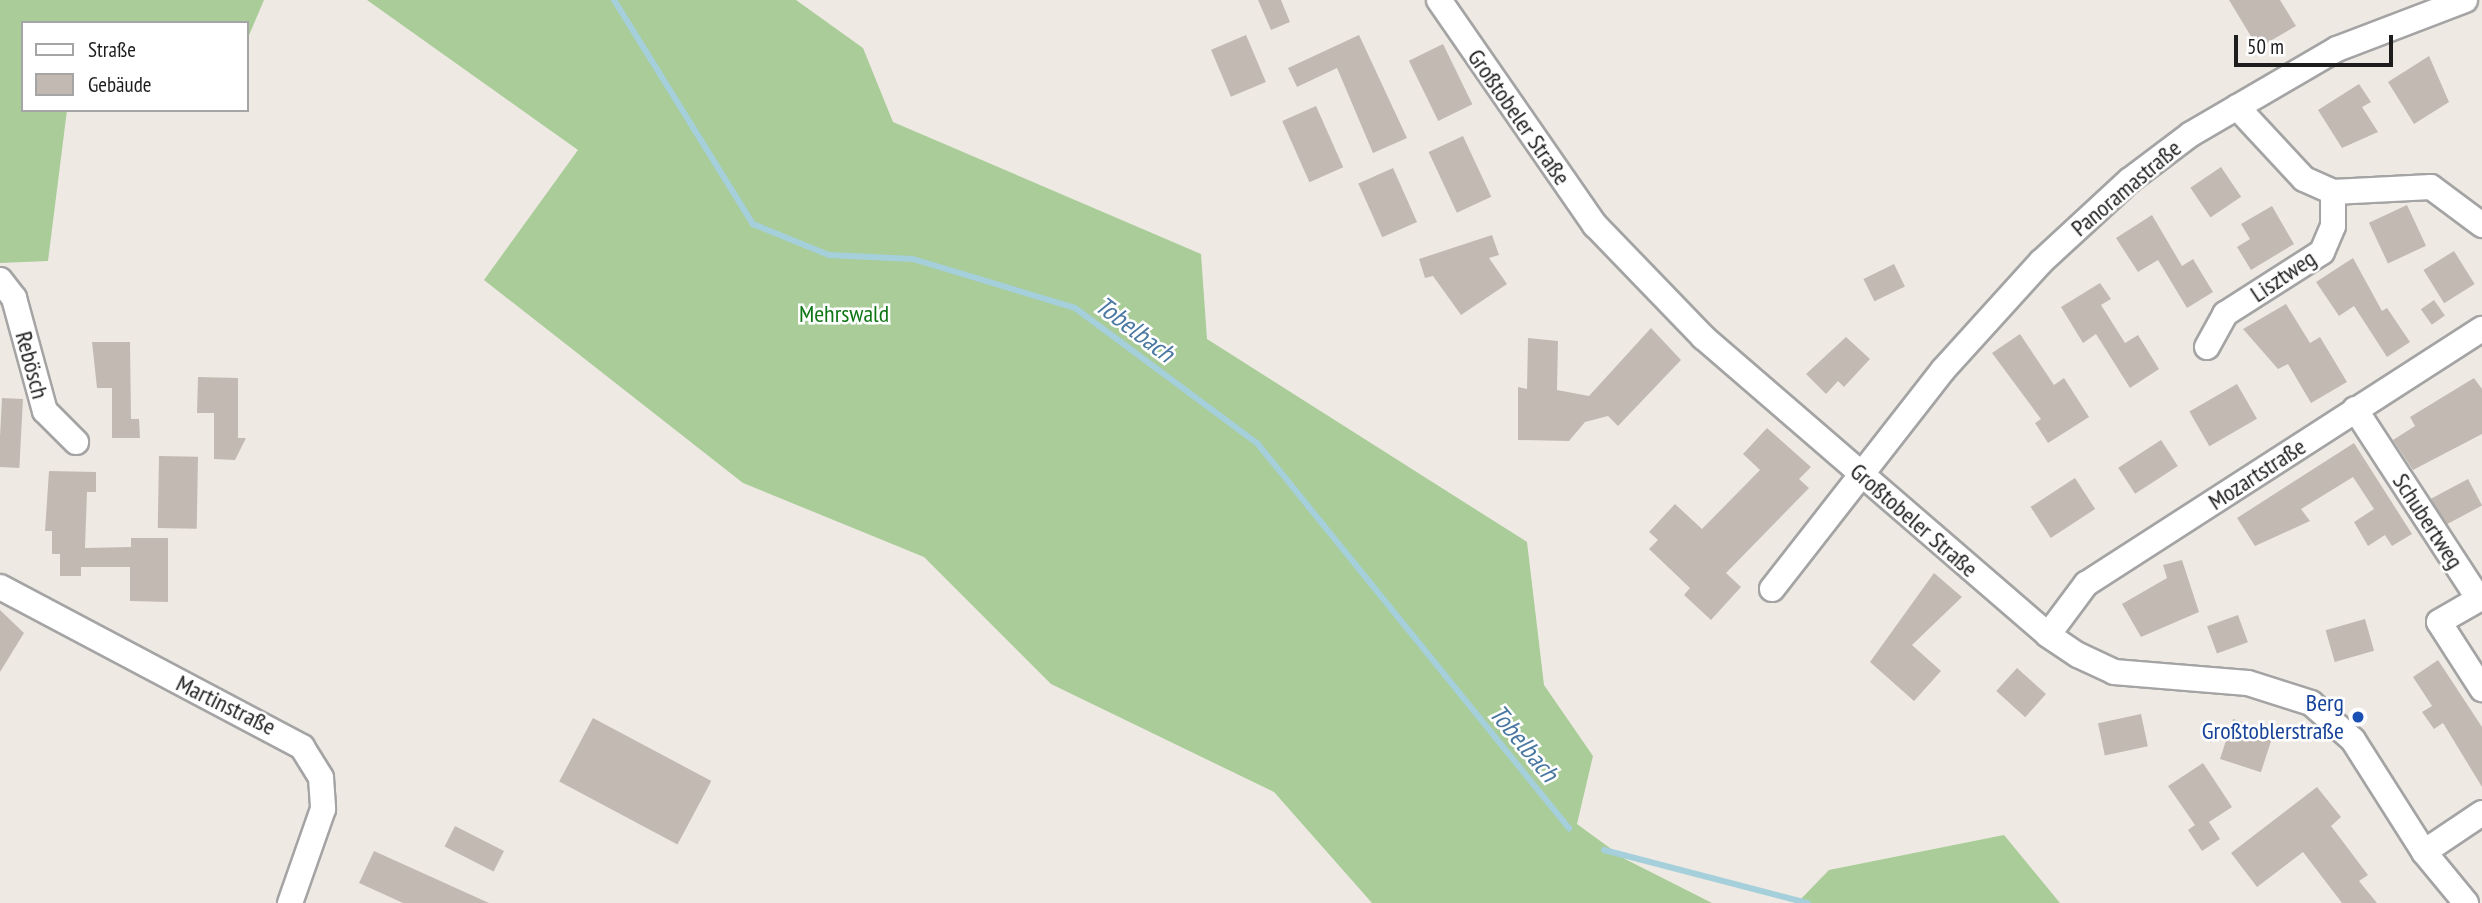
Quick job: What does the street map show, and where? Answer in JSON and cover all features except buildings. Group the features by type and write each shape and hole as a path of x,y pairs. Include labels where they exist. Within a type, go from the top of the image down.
{"street":[{"name":"Großtobeler Straße","path":"1438,0 1595,225 1703,337 2048,635 2113,672 2248,683 2311,703 2353,740 2424,852 2466,903"},
{"name":"Panoramastraße","path":"1772,589 1860,473 2041,262 2130,180 2237,107 2337,49 2465,0"},
{"path":"2237,107 2304,179 2333,192 2431,187 2482,225"},
{"name":"Lisztweg","path":"2207,347 2225,314 2322,252 2333,226 2333,192"},
{"name":"Rebösch","path":"0,280 14,298 45,411 76,443"},
{"name":"Mozartstraße","path":"2048,635 2086,584 2482,329"},
{"name":"Schubertweg","path":"2355,409 2479,599 2439,622 2482,689"},
{"name":"Martinstraße","path":"0,587 302,747 321,778 323,809 290,903"},
{"path":"2424,852 2482,813"}],"green space":[{"path":"0,0 264,0 248,38 248,21 21,21 21,112 67,112 48,261 0,263"},
{"name":"Mehrswald","path":"367,0 796,0 863,48 893,122 1201,254 1207,339 1527,542 1544,685 1593,756 1577,824 1625,859 1712,903 1372,903 1274,792 1051,684 924,557 743,483 484,280 578,150"},
{"path":"2004,835 2060,903 1797,903 1829,870"}],"waterway":[{"name":"Tobelbach","path":"614,0 753,224 829,255 913,259 1075,308 1257,443 1569,828"},
{"name":"Tobelbach","path":"1604,850 1808,903"}],"place":[{"name":"Berg Großtoblerstraße","path":"2358,717"}]}
